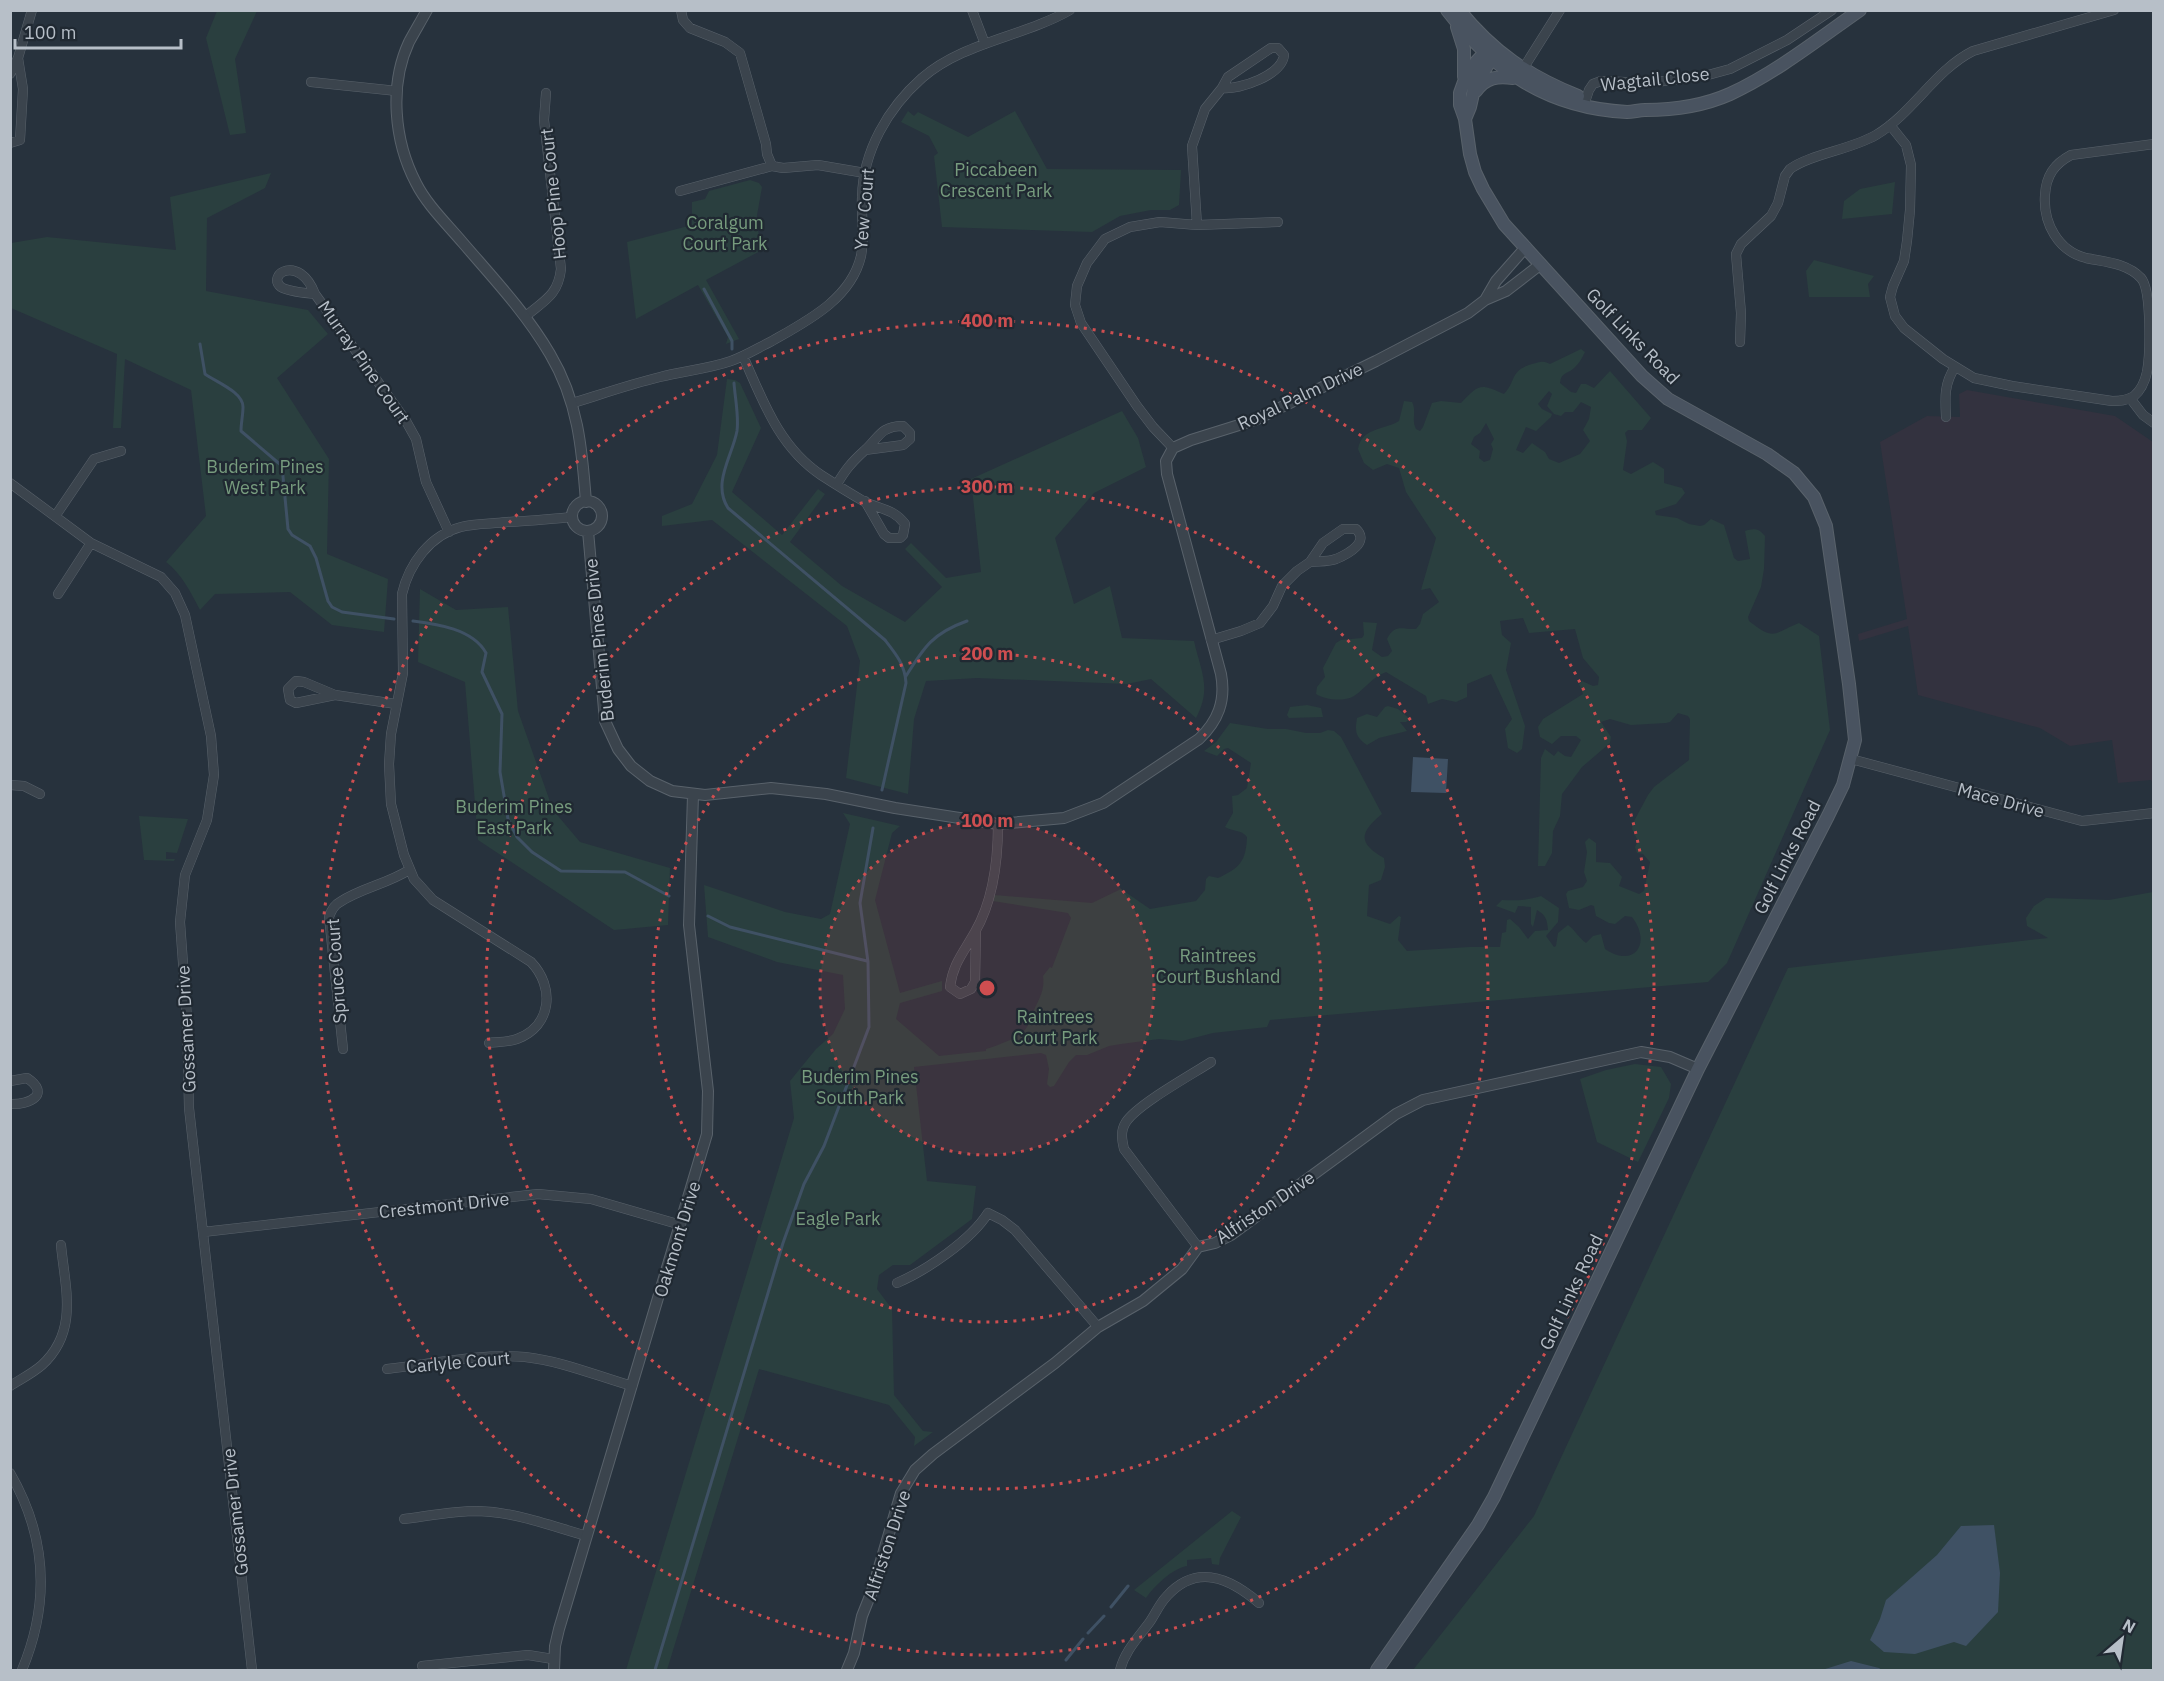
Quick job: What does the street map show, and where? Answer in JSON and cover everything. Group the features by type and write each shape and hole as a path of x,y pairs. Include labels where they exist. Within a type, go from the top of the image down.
{"main road":[{"path":"1453,14 1490,52 1548,93 1625,112 1678,109 1727,95 1769,75 1860,10"},
{"name":"Golf Links Road","path":"1377,1671 1490,1504 1698,1069 1843,785 1854,740 1826,526 1814,497 1794,473 1767,454 1668,399 1642,376 1504,224 1483,189 1470,154 1465,119 1460,105 1460,93 1464,82 1464,49 1453,14"},
{"path":"1464,82 1490,52"},
{"name":"Golf Links Road","path":"1465,119 1490,52"},
{"path":"1471,98 1480,85 1493,77 1520,74"}],"street":[{"path":"10,74 18,58 32,10"},
{"path":"427,10 409,44 397,91 397,116 404,152 416,183 437,213 526,315 551,356 573,403 582,449 586,502"},
{"path":"681,10 683,20 690,28 725,42 740,53 772,166"},
{"path":"972,10 985,44"},
{"name":"Yew Court","path":"573,403 661,376 702,369 743,357 821,312 845,288 856,269 862,248 862,196 865,173 876,139 890,113 903,96 933,69 948,60 1070,10"},
{"path":"1520,74 1560,10"},
{"name":"Wagtail Close","path":"1585,102 1593,84 1601,81 1666,81 1730,69 1787,40 1832,10"},
{"path":"1740,342 1742,313 1736,254 1742,244 1771,216 1778,203 1787,172 1796,165 1868,139 1890,125 1960,58 1973,51 2114,10"},
{"path":"1197,225 1192,146 1205,109 1228,77 1271,48 1278,48 1284,55 1277,70 1233,89 1222,88"},
{"path":"10,143 20,140 23,89 18,58"},
{"path":"311,82 397,91"},
{"name":"Hoop Pine Court","path":"526,315 554,292 559,283 561,269 544,120 546,93"},
{"path":"1890,125 1902,138 1909,151 1911,172 1904,261 1891,291 1891,303 1895,316 1904,328 1955,367 1974,378 2112,401 2130,398 2141,386 2148,366 2149,307 2145,283 2126,268 2111,262 2078,255 2061,243 2049,224 2045,200 2046,188 2054,167 2071,155 2154,144"},
{"path":"680,191 772,166 783,168 818,165 865,173"},
{"path":"1173,448 1137,406 1082,323 1075,305 1077,286 1087,263 1105,239 1130,227 1160,222 1197,225 1278,222"},
{"name":"Royal Palm Drive","path":"1485,300 1496,281 1526,247"},
{"name":"Royal Palm Drive","path":"1173,448 1255,420 1468,313 1485,300 1506,291 1541,264"},
{"name":"Murray Pine Court","path":"315,294 412,430 419,449 426,482 449,532"},
{"path":"743,357 784,441 812,468 865,501 890,510 900,517 905,524 903,535 895,539 884,534 865,501"},
{"path":"1946,417 1945,389 1955,367"},
{"path":"2130,398 2143,415 2154,423"},
{"name":"Buderim Pines Drive","path":"588,531 602,706 609,733 618,750 640,774 662,787 693,795 771,788 826,794 895,808 998,824 1064,818 1103,803 1199,739 1211,727 1222,705 1224,687 1167,474 1166,461 1173,448"},
{"path":"837,484 849,463 865,450"},
{"path":"56,515 94,459 122,451"},
{"name":"Gossamer Drive","path":"10,483 92,543 161,577 175,593 185,615 211,736 214,774 207,820 185,875 180,922 187,1018 189,1108 252,1671"},
{"path":"586,502 595,504 602,515 600,524 588,531 579,529 572,517 574,508 586,502"},
{"path":"489,1043 516,1040 527,1034 539,1023 547,1007 548,997 543,978 531,962 433,900 423,891 409,870 395,823 389,785 390,742 404,658 401,606 405,583 414,562 431,543 449,532 469,525 572,517"},
{"path":"1210,640 1241,631 1260,622 1273,606 1282,586 1297,570 1310,562 1323,543 1343,529 1356,529 1360,533 1362,538 1360,543 1336,559 1310,562"},
{"path":"58,594 92,543"},
{"path":"335,695 396,704"},
{"name":"Mace Drive","path":"1851,759 2082,821 2154,813"},
{"path":"10,785 24,786 40,794"},
{"name":"Oakmont Drive","path":"554,1671 553,1659 559,1629 681,1225 702,1153 709,1118 708,1090 689,925 693,795"},
{"path":"976,932 961,951 952,974 950,987 960,994 971,989 975,982 976,932 988,898 995,867 998,824"},
{"name":"Spruce Court","path":"343,1049 329,917 340,902 409,870"},
{"name":"Alfriston Drive","path":"847,1671 901,1493 915,1470 1055,1363 1098,1327 1158,1290 1182,1269 1198,1247 1215,1243 1231,1235 1396,1114 1423,1100 1641,1052 1664,1055 1698,1069"},
{"path":"1198,1247 1124,1149 1121,1136 1125,1123 1137,1110 1211,1062"},
{"path":"10,1081 27,1078 36,1088 33,1101 10,1104"},
{"name":"Crestmont Drive","path":"203,1232 538,1194 591,1199 681,1225"},
{"path":"897,1283 919,1274 936,1261 979,1227 988,1213 1015,1230 1098,1327"},
{"path":"10,1386 42,1365 61,1343 68,1315 61,1245"},
{"name":"Carlyle Court","path":"387,1369 496,1357 525,1358 571,1367 632,1386"},
{"path":"10,1473 36,1531 42,1574 39,1622 22,1671"},
{"path":"404,1519 464,1512 488,1512 523,1518 587,1536"},
{"path":"1120,1671 1129,1649 1165,1598 1182,1582 1201,1577 1220,1579 1240,1588 1259,1603"},
{"path":"422,1666 528,1655 553,1659"}],"shaded area":[{"path":"1967,390 2115,416 2153,442 2153,784 2151,780 2118,783 2112,740 2070,746 2040,728 1918,695 1908,626 1859,641 1858,634 1907,619 1880,442 1927,416 1960,417 1959,394"},
{"path":"1413,757 1448,759 1446,793 1411,792"},
{"path":"1994,1525 2000,1573 1998,1612 1966,1646 1954,1642 1915,1654 1884,1652 1870,1640 1886,1600 1937,1555 1961,1526"},
{"path":"1851,1661 1879,1668 1882,1670 1822,1670"}],"green space":[{"path":"217,11 257,11 235,59 246,133 230,135 206,38"},
{"name":"Piccabeen Crescent Park","path":"908,111 914,116 918,112 968,137 1015,111 1047,169 1181,170 1179,205 1170,210 1151,210 1120,216 1092,232 942,227 934,156 938,153 929,136 901,122"},
{"name":"Buderim Pines West Park","path":"271,173 265,188 207,218 206,291 308,310 328,334 277,378 329,459 327,554 388,579 384,632 332,625 290,592 215,594 200,610 181,578 166,562 206,516 191,390 125,359 121,428 113,428 117,354 11,308 11,243 47,237 176,250 170,197"},
{"name":"Coralgum Court Park","path":"750,180 759,183 762,187 756,221 762,250 706,280 739,339 726,344 728,337 698,285 636,319 627,242 692,225 692,202 705,199 709,191"},
{"path":"1895,182 1892,214 1842,219 1844,201 1860,189"},
{"path":"1814,260 1874,276 1868,284 1870,297 1809,297 1806,271"},
{"path":"1581,349 1585,352 1580,361 1563,375 1560,383 1571,392 1576,393 1581,384 1594,388 1610,371 1651,418 1642,430 1628,430 1625,433 1627,441 1623,470 1631,474 1653,462 1664,469 1664,483 1682,488 1685,493 1676,504 1655,511 1656,515 1677,518 1700,526 1711,519 1724,525 1734,558 1738,561 1750,559 1745,531 1756,529 1765,536 1761,587 1748,617 1749,621 1765,632 1774,634 1799,623 1819,636 1830,730 1727,963 1708,982 1270,1020 1267,1027 1213,1033 1182,1041 1159,1039 1109,1046 1087,1055 1076,1055 1054,1086 1050,1087 1047,1084 1049,1069 1046,1055 1041,1053 914,1067 927,1181 976,1186 972,1219 910,1265 893,1265 879,1275 877,1289 892,1309 894,1395 923,1431 933,1432 914,1446 915,1437 889,1405 759,1369 667,1670 626,1670 794,1118 790,1081 816,1049 833,1034 845,1009 843,975 777,962 708,937 704,885 785,912 821,919 830,914 850,824 843,813 900,826 892,833 875,900 900,993 942,981 942,991 900,1003 896,1019 939,1056 986,1051 986,1049 1014,1038 1027,1027 1041,994 1043,976 1050,967 1052,968 1071,918 1068,913 993,901 994,895 1092,903 1121,889 1150,909 1196,901 1205,890 1206,879 1209,876 1218,878 1232,871 1240,863 1245,852 1247,837 1225,827 1233,813 1232,796 1238,795 1247,788 1251,763 1228,748 1217,756 1204,751 1216,742 1230,723 1306,733 1320,733 1328,730 1334,731 1341,737 1382,814 1369,826 1365,837 1369,847 1384,858 1385,867 1381,880 1369,885 1367,916 1390,924 1399,916 1401,917 1398,940 1407,951 1500,947 1502,933 1506,932 1507,920 1510,919 1528,939 1535,931 1548,930 1544,916 1537,910 1533,927 1531,907 1518,906 1515,913 1496,906 1502,900 1522,900 1541,896 1559,908 1558,922 1546,936 1554,947 1558,933 1568,925 1586,943 1593,936 1601,934 1605,949 1616,954 1632,955 1637,950 1640,936 1632,917 1625,916 1615,924 1609,923 1596,916 1594,906 1579,910 1569,908 1566,894 1568,891 1583,887 1587,881 1584,872 1587,852 1585,842 1589,838 1596,843 1596,862 1610,863 1622,877 1619,886 1639,894 1644,891 1650,862 1643,854 1637,853 1635,847 1638,841 1632,829 1633,823 1654,787 1689,760 1690,719 1688,716 1678,713 1666,723 1631,725 1610,719 1601,722 1611,737 1610,743 1582,767 1562,794 1560,816 1553,831 1552,853 1545,866 1538,866 1541,758 1545,749 1554,756 1558,751 1571,757 1581,740 1576,736 1561,736 1552,744 1540,737 1538,727 1543,719 1583,694 1579,684 1582,681 1593,686 1598,685 1599,677 1583,658 1575,629 1529,633 1523,618 1500,621 1502,635 1511,643 1506,670 1525,726 1522,749 1517,753 1508,748 1505,729 1512,719 1491,674 1467,684 1467,697 1456,702 1442,699 1428,704 1426,696 1386,672 1350,698 1335,700 1316,694 1317,687 1325,677 1323,668 1336,643 1341,640 1362,638 1364,635 1363,622 1377,623 1372,650 1382,657 1388,656 1392,651 1387,639 1390,634 1400,628 1416,629 1423,614 1439,602 1430,588 1421,590 1436,538 1406,492 1399,468 1387,464 1373,470 1364,463 1358,449 1360,442 1369,433 1399,421 1404,401 1412,402 1415,426 1420,431 1432,403 1441,401 1461,403 1481,387 1504,394 1520,370 1539,362 1550,364","holes":["1549,391 1552,394 1547,406 1554,414 1561,416 1565,412 1573,412 1581,402 1591,407 1589,419 1583,430 1590,441 1580,454 1559,463 1549,459 1545,452 1532,443 1523,453 1516,450 1526,427 1536,431 1551,417 1552,414 1538,404","1486,423 1494,439 1491,444 1493,449 1490,460 1484,462 1479,458 1480,451 1471,444"]},
{"path":"727,379 740,383 761,428 732,492 782,535 818,489 825,494 790,542 842,586 905,622 942,587 905,549 911,543 946,578 981,572 971,479 1122,411 1138,438 1146,467 1094,493 1055,538 1074,604 1110,586 1122,638 1194,641 1204,680 1203,698 1196,718 1151,679 1127,684 977,678 926,681 914,719 908,794 846,778 860,661 847,626 712,520 662,526 662,516 692,504 717,455"},
{"name":"Buderim Pines East Park","path":"420,589 456,610 508,607 518,711 553,810 580,842 670,868 668,925 614,930 478,840 465,682 418,662"},
{"path":"1307,705 1321,708 1323,717 1289,718 1287,715 1290,707"},
{"path":"1388,706 1398,709 1410,719 1400,722 1407,731 1379,738 1367,745 1357,733 1357,718 1367,714 1377,717"},
{"path":"139,816 188,819 177,853 166,852 166,859 175,859 174,861 144,860"},
{"path":"2153,892 2153,1670 1413,1670 1534,1516 1788,968 2048,938 2027,926 2026,918 2034,906 2046,898 2109,900"},
{"path":"1635,1064 1661,1067 1671,1084 1669,1098 1638,1162 1597,1142 1580,1079 1606,1070"},
{"path":"1232,1511 1241,1517 1220,1558 1219,1565 1212,1564 1211,1558 1187,1560 1187,1566 1164,1578 1146,1598 1134,1590"}],"waterway":[{"path":"704,289 732,341 732,349"},
{"path":"200,344 205,374 234,392 242,402 241,431 282,466 288,529 292,535 310,546 332,607 342,612 394,619"},
{"path":"734,383 737,431 722,480 724,499 728,508 885,640 902,665 906,683 882,790"},
{"path":"413,621 443,626 464,633 480,645 486,653 482,672 502,714 500,772 508,819 517,837 532,852 561,871 625,872 669,896"},
{"path":"906,676 930,642 967,621"},
{"path":"655,1670 783,1243 804,1184 824,1146 869,1027 868,962 860,903 873,828"},
{"path":"708,916 730,927 867,961"},
{"path":"1111,1607 1128,1586"},
{"path":"1088,1633 1104,1616"},
{"path":"1066,1660 1083,1639"}],"park label":[{"name":"Raintrees Court Bushland","path":"1218,965"},
{"name":"Raintrees Court Park","path":"1055,1026"},
{"name":"Buderim Pines South Park","path":"860,1086"},
{"name":"Eagle Park","path":"838,1218"}]}
